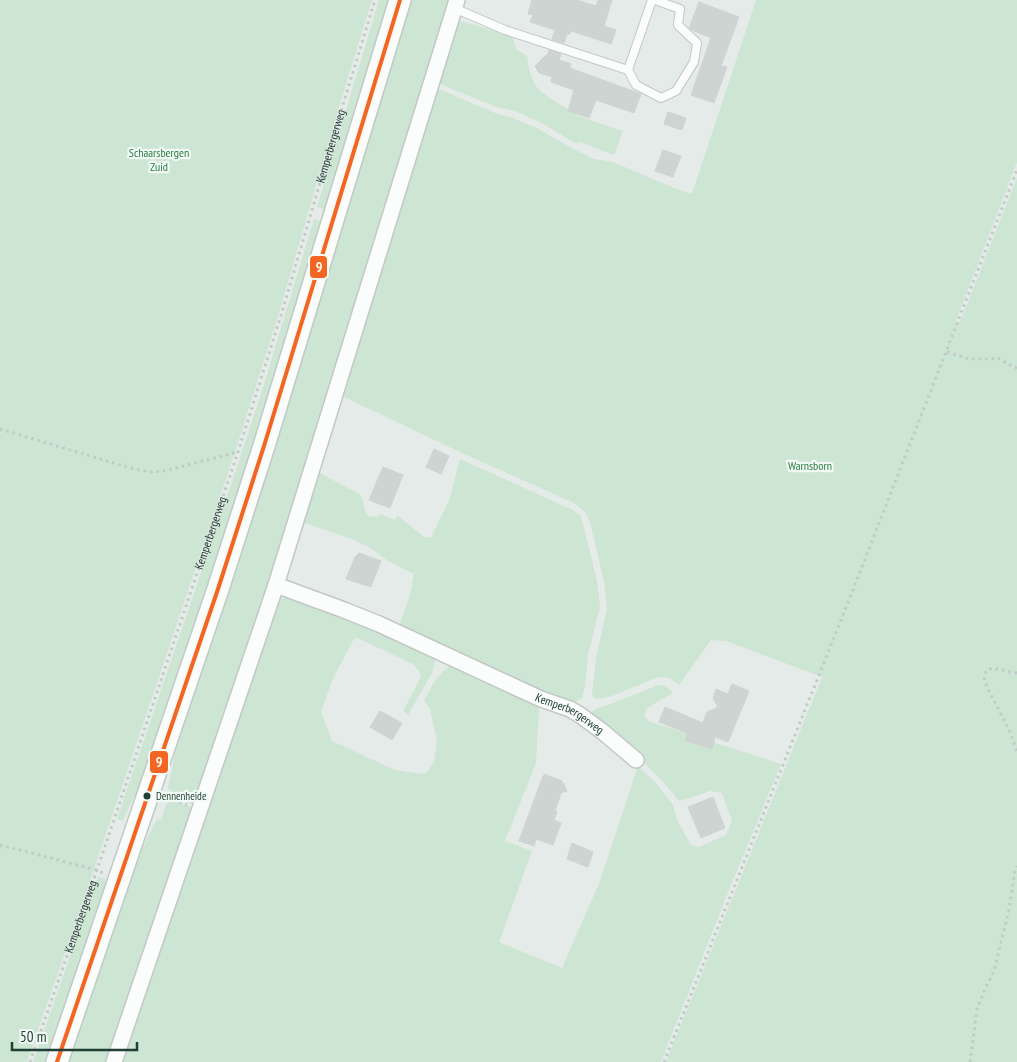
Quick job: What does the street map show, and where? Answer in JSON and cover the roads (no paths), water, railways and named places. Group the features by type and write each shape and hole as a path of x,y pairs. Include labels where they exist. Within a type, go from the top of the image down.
{"main road":[{"name":"Kemperbergerweg","path":"57,1062 215,598 261,455 400,0"}],"street":[{"path":"114,1062 276,585 455,4"},
{"name":"Kemperbergerweg","path":"276,585 379,624 533,696 570,709 603,732 636,760"}],"lane":[{"path":"455,4 505,30 628,70 636,85 661,98 676,91 694,62 697,43 678,25 680,9 654,0 628,70"}],"place":[{"name":"Dennenheide","path":"147,796"}],"park label":[{"name":"Schaarsbergen Zuid","path":"159,160"},
{"name":"Warnsborn","path":"810,466"}]}
